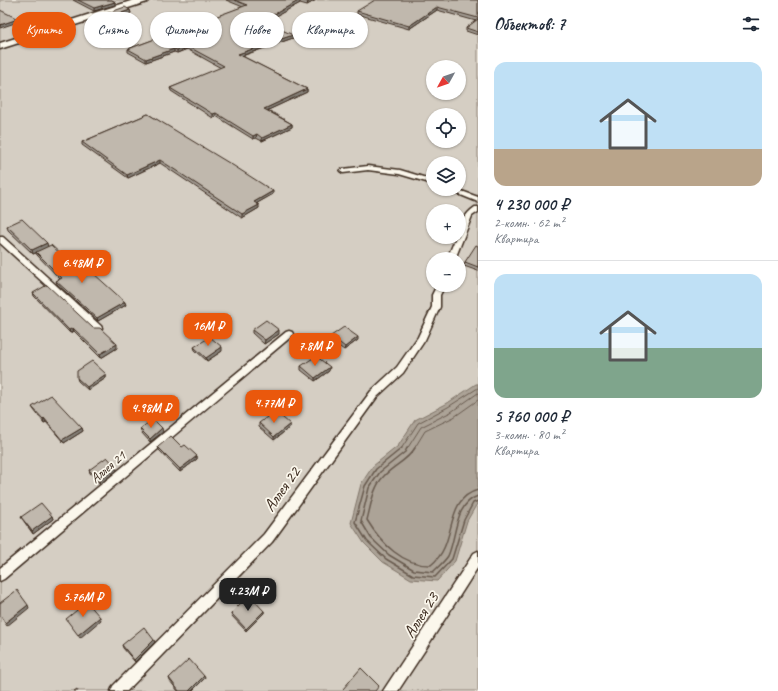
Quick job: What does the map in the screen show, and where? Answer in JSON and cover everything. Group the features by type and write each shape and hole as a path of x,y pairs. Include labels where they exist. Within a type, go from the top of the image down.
{"street":[{"path":"0,46 144,0"}],"lane":[{"path":"343,171 368,168 400,172 426,180"},
{"path":"466,195 478,200"},
{"path":"454,252 469,215 478,208"},
{"path":"0,239 98,328"},
{"name":"Аллея 22","path":"118,691 268,538 374,394 400,370 422,338 436,307 438,292"},
{"name":"Аллея 21","path":"0,575 289,334"},
{"name":"Аллея 23","path":"390,691 421,646 478,557"}],"shaded area":[{"path":"0,0 478,0 478,691 0,691"}],"water":[{"path":"478,384 478,502 467,521 455,561 437,581 411,579 383,562 364,543 351,523 361,484 373,466 398,446 415,420 446,404"}],"building":[{"path":"78,0 112,0 115,2 94,8"},
{"path":"234,0 300,0 278,12 230,12 230,48 255,48 238,54 307,89 264,109 292,124 262,138 257,134 253,136 216,113 213,114 170,88 224,66 191,48 222,48 222,14 247,5"},
{"path":"375,0 478,0 478,18 437,7 409,26 368,14 368,12 357,11"},
{"path":"125,7 130,10 124,12 111,12"},
{"path":"0,10 12,16 12,21 0,25"},
{"path":"478,19 478,32 466,28"},
{"path":"284,31 292,35 284,38"},
{"path":"150,41 150,48 182,48 177,50 174,49 146,59 128,49 142,48 142,44"},
{"path":"148,114 273,191 254,202 259,205 242,214 160,160 127,175 82,142"},
{"path":"22,219 47,243 32,250 7,226"},
{"path":"51,245 75,267 82,263 125,302 97,318 56,281 62,278 36,252"},
{"path":"476,245 478,246 478,267 466,262"},
{"path":"47,285 93,328 100,328 117,344 100,354 73,328 69,330 33,293"},
{"path":"266,320 279,330 265,340 252,330"},
{"path":"344,327 358,337 345,347 331,336"},
{"path":"210,337 222,347 206,358 194,347"},
{"path":"316,356 330,367 315,378 301,366"},
{"path":"92,361 106,374 87,387 77,378 77,371"},
{"path":"51,395 82,428 62,440 44,418 43,419 32,407"},
{"path":"275,411 290,424 274,437 259,423"},
{"path":"153,419 162,428 150,439 140,429"},
{"path":"171,436 182,447 185,445 197,456 180,469 158,447"},
{"path":"107,457 116,467 99,481 89,470"},
{"path":"41,503 52,516 32,531 21,517"},
{"path":"17,590 28,605 5,623 0,615 0,603"},
{"path":"249,595 264,611 246,629 231,613"},
{"path":"87,602 100,617 78,635 66,619"},
{"path":"144,627 154,640 134,660 122,645"},
{"path":"189,659 204,676 189,691 179,691 169,678"},
{"path":"361,668 379,686 375,691 345,691 343,689"}]}
